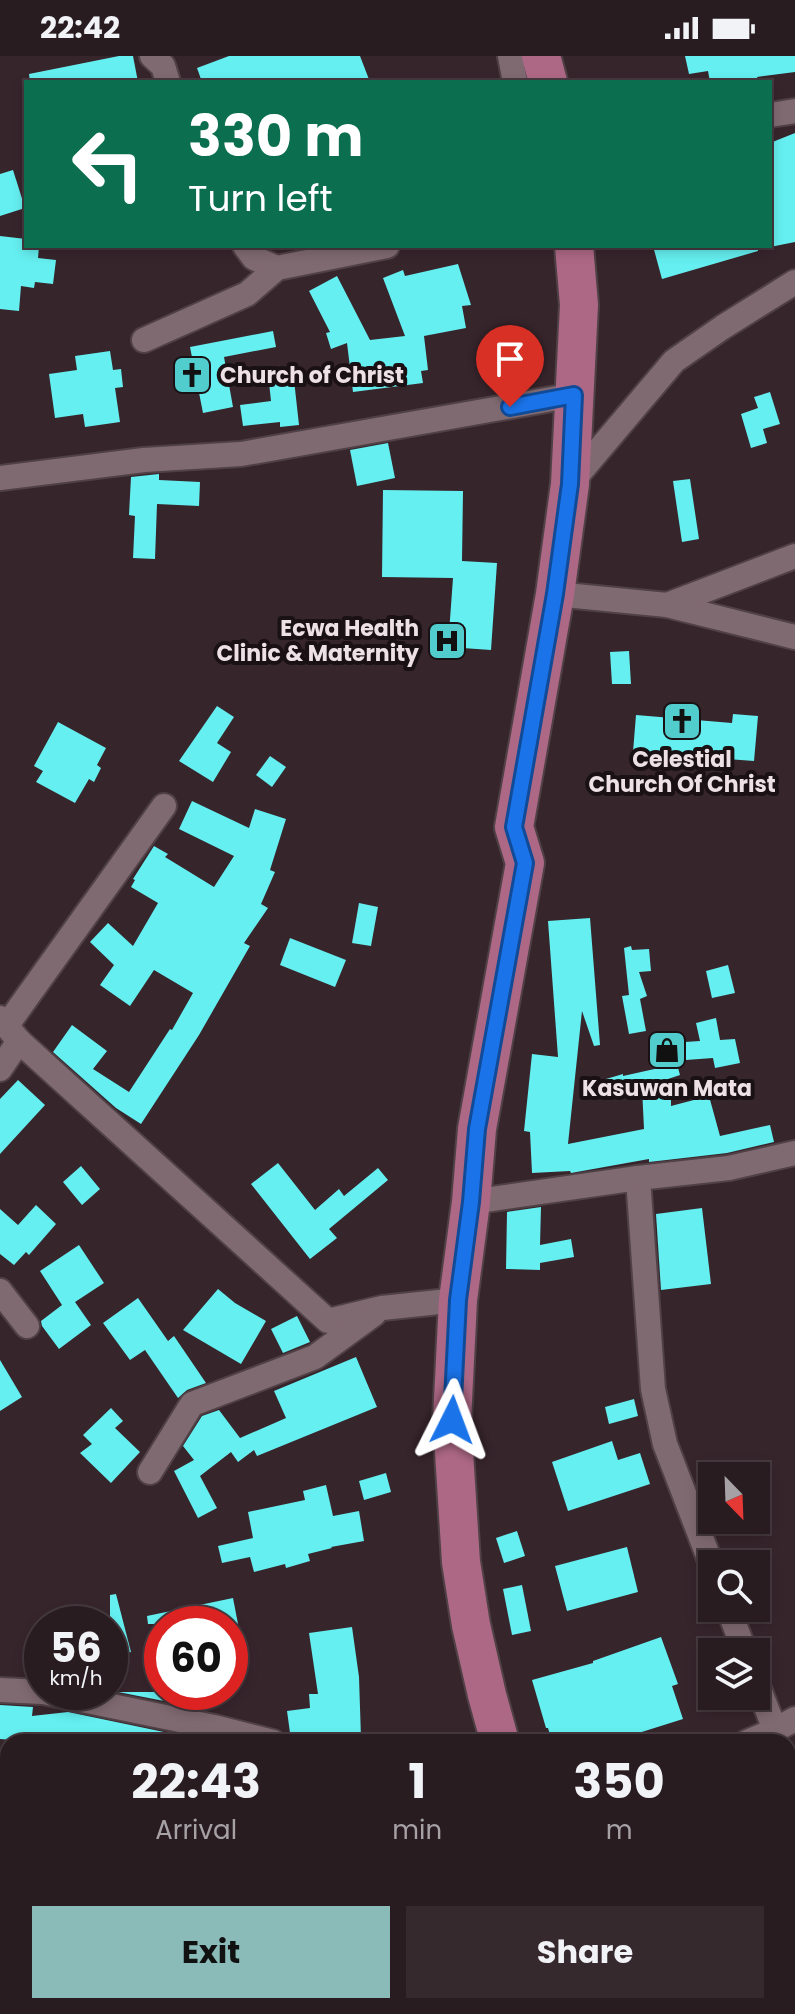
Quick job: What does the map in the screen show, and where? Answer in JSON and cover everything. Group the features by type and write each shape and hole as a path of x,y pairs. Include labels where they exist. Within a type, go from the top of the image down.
{"main road":[{"path":"541,56 547,80"},
{"path":"498,1734 471,1625 461,1562 452,1420 458,1300 477,1129 525,863 514,827 555,594 570,484 579,305 574,248"}],"street":[{"path":"152,56 163,66 167,80"},
{"path":"510,56 515,80"},
{"path":"772,115 795,111"},
{"path":"246,248 254,258 277,268"},
{"path":"144,340 247,294 277,268 377,248"},
{"path":"570,484 674,361 795,282"},
{"path":"0,478 144,460 241,454 574,395"},
{"path":"667,605 795,556"},
{"path":"555,594 667,605 795,637"},
{"path":"0,1069 9,1028 164,806"},
{"path":"9,1028 328,1321 382,1308 458,1300"},
{"path":"471,1202 729,1168 795,1153"},
{"path":"638,1178 653,1389 665,1444 706,1550"},
{"path":"0,1291 27,1326"},
{"path":"150,1472 192,1404 315,1357 382,1308"},
{"path":"0,1690 24,1691"},
{"path":"764,1734 785,1724 770,1702"},
{"path":"128,1709 242,1734"}],"building":[{"path":"133,56 138,80 30,80 29,74"},
{"path":"229,56 360,56 369,80 201,80 197,68"},
{"path":"685,56 795,56 795,72 757,77 758,80 710,80 708,71 689,74"},
{"path":"795,133 795,242 772,247 772,142"},
{"path":"13,170 24,208 0,216 0,174"},
{"path":"0,236 24,239 24,248 39,248 38,258 56,260 53,284 35,282 34,288 21,286 19,311 0,309"},
{"path":"654,248 758,248 758,251 662,279"},
{"path":"458,264 471,305 462,306 466,328 424,336 428,370 421,371 423,383 353,392 347,343 331,349 326,333 330,332 309,291 337,276 370,340 405,336 383,278 403,270 405,276"},
{"path":"273,331 276,347 224,357 233,407 203,413 190,347"},
{"path":"110,351 113,370 121,369 123,387 115,388 120,422 85,427 83,414 55,418 49,374 77,370 75,356"},
{"path":"293,371 299,425 280,427 280,422 243,426 240,405 271,401 268,373"},
{"path":"770,392 780,424 763,429 767,443 751,448 741,414 758,408 754,397"},
{"path":"388,443 395,478 357,486 350,450"},
{"path":"159,474 159,480 200,482 199,506 157,504 155,559 133,558 135,516 129,515 131,477"},
{"path":"690,479 699,539 682,542 673,481"},
{"path":"383,490 463,491 462,561 497,563 491,650 448,647 453,578 382,577"},
{"path":"629,651 631,684 612,684 610,652"},
{"path":"217,706 234,717 217,743 231,752 213,782 179,761"},
{"path":"733,714 758,716 754,761 633,752 636,715 732,723"},
{"path":"58,722 106,748 97,765 101,768 94,782 89,779 75,803 36,782 43,771 34,766"},
{"path":"270,756 286,767 272,787 256,775"},
{"path":"192,801 249,828 255,809 286,819 270,870 275,872 261,904 268,908 244,943 250,946 199,1035 141,1124 116,1108 53,1052 72,1025 107,1051 93,1069 129,1092 172,1030 193,993 154,970 130,1006 100,985 114,965 90,942 108,923 133,946 158,903 131,887 154,846 168,854 165,857 214,887 234,856 179,829"},
{"path":"359,903 378,907 371,946 352,943"},
{"path":"590,918 600,1045 594,1046 582,1011 568,1144 644,1129 642,1088 618,1097 617,1093 611,1095 606,1079 677,1064 680,1075 662,1081 666,1099 671,1098 671,1106 709,1096 720,1136 770,1125 774,1142 727,1153 649,1162 649,1159 571,1173 532,1173 530,1132 524,1131 532,1054 558,1057 548,921"},
{"path":"290,938 346,960 335,987 280,965"},
{"path":"631,946 632,950 649,949 651,971 639,972 647,996 640,999 646,1031 629,1034 622,996 629,995 624,948"},
{"path":"728,965 735,993 712,998 706,971"},
{"path":"716,1018 720,1040 735,1039 740,1063 715,1068 713,1058 686,1060 685,1042 700,1041 696,1023"},
{"path":"18,1080 45,1105 0,1154 0,1099"},
{"path":"278,1163 315,1210 339,1189 344,1196 378,1168 388,1180 329,1229 337,1238 310,1259 251,1184"},
{"path":"81,1166 100,1189 82,1205 63,1182"},
{"path":"36,1205 56,1224 29,1255 26,1252 14,1265 0,1254 0,1209 18,1225"},
{"path":"541,1207 540,1245 571,1239 574,1257 540,1263 540,1270 506,1269 507,1212"},
{"path":"702,1208 711,1284 661,1290 656,1214"},
{"path":"79,1245 104,1283 75,1302 91,1325 59,1349 41,1321 62,1305 40,1271"},
{"path":"218,1289 266,1321 241,1364 183,1330"},
{"path":"138,1298 168,1341 174,1336 206,1383 187,1390 178,1398 145,1350 130,1360 103,1323"},
{"path":"297,1316 310,1342 283,1353 271,1329"},
{"path":"356,1357 377,1407 257,1456 254,1450 238,1462 231,1452 200,1476 217,1508 198,1518 174,1471 194,1460 183,1446 202,1416 219,1410 240,1438 286,1418 274,1391"},
{"path":"0,1360 22,1397 0,1411"},
{"path":"634,1399 638,1416 609,1424 605,1407"},
{"path":"111,1408 123,1421 115,1428 140,1452 111,1483 80,1453 92,1444 83,1435"},
{"path":"612,1441 618,1460 640,1453 650,1484 568,1511 552,1462"},
{"path":"386,1473 391,1492 364,1500 359,1481"},
{"path":"326,1485 333,1516 359,1511 364,1541 308,1554 310,1561 286,1568 285,1564 254,1572 250,1557 222,1563 218,1546 253,1538 248,1512 305,1500 303,1491"},
{"path":"517,1531 525,1556 504,1563 496,1538"},
{"path":"627,1547 638,1592 567,1611 555,1566"},
{"path":"522,1585 531,1631 512,1635 503,1589"},
{"path":"116,1594 119,1606 110,1606 110,1595"},
{"path":"233,1598 235,1606 195,1606"},
{"path":"352,1627 359,1677 361,1734 290,1734 287,1711 310,1708 309,1694 318,1694 309,1633"},
{"path":"661,1637 678,1684 672,1686 683,1719 635,1734 550,1734 532,1680"},
{"path":"128,1692 144,1692 144,1697 128,1694"},
{"path":"0,1705 24,1706 24,1710 33,1710 32,1716 68,1712 164,1734 0,1734"}],"place":[{"name":"Church of Christ","path":"192,375"},
{"name":"Ecwa Health Clinic & Maternity","path":"447,641"},
{"name":"Celestial Church Of Christ","path":"682,721"},
{"name":"Kasuwan Mata","path":"667,1050"}],"route":[{"path":"452,1420 458,1300 477,1129 525,863 514,827 555,594 570,484 574,395 510,407"}]}
